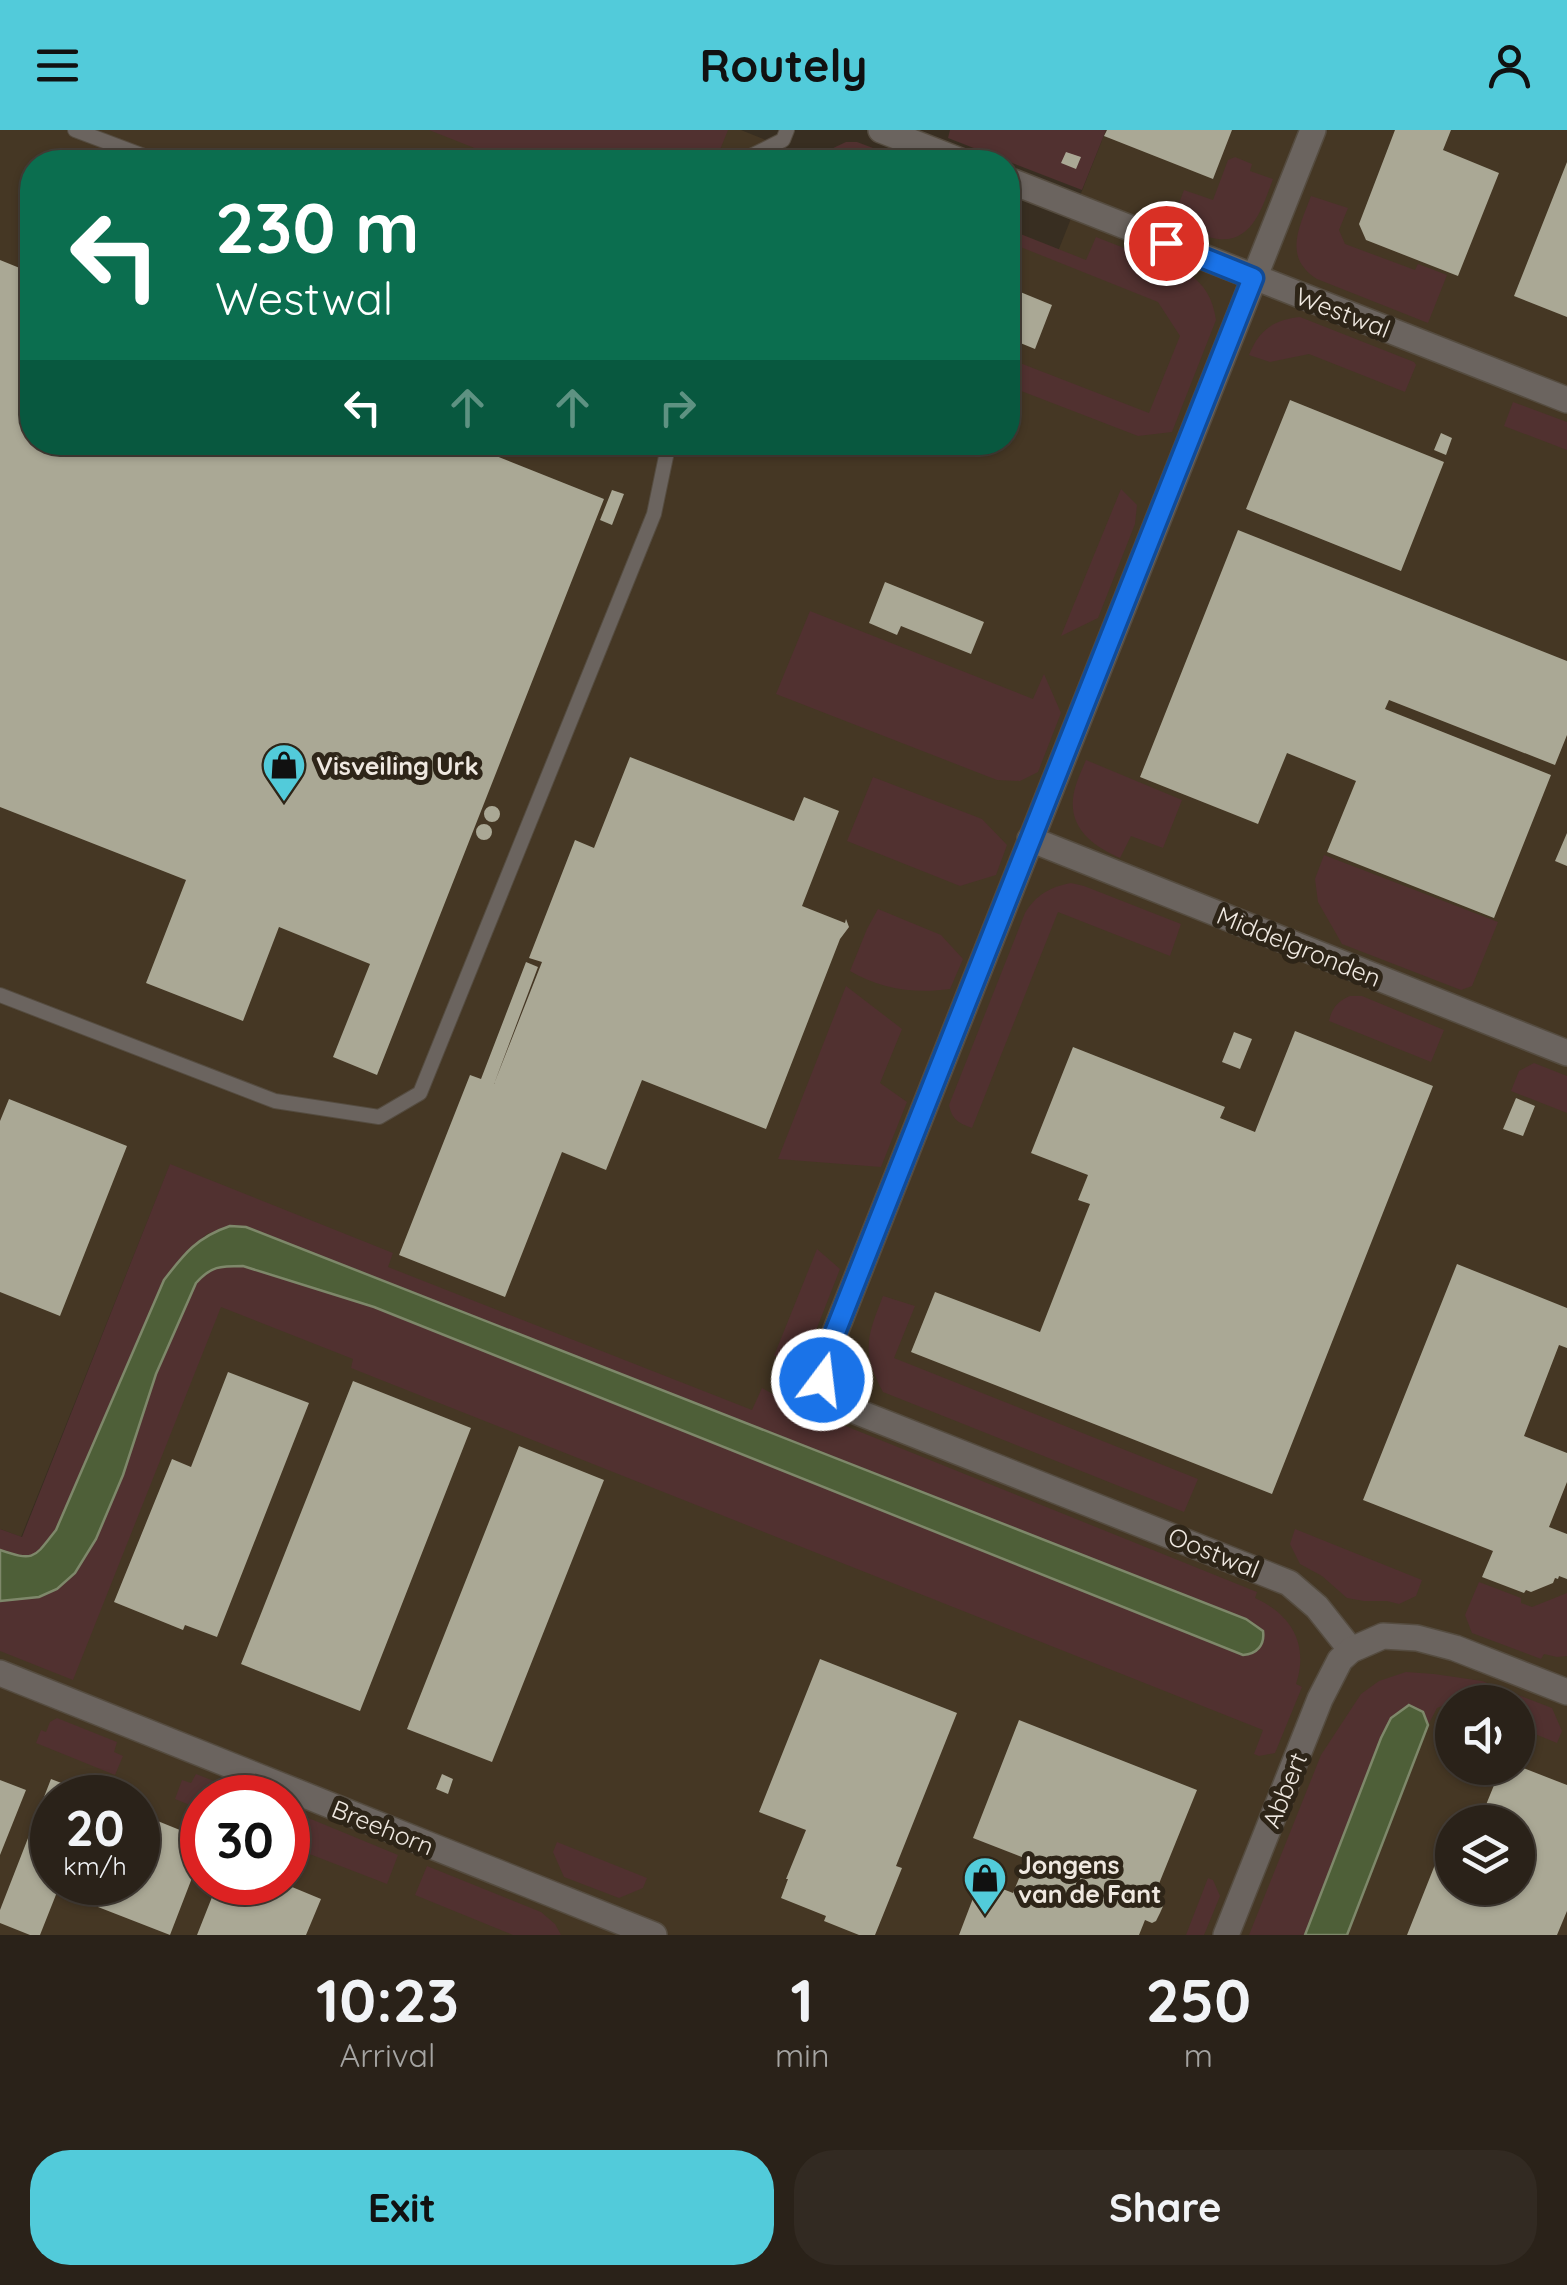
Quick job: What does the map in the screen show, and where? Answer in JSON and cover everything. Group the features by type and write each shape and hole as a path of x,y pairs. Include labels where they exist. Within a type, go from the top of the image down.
{"street":[{"path":"881,130 932,150"},
{"path":"1030,840 1313,130"},
{"name":"Westwal","path":"1020,185 1567,400"},
{"name":"Middelgronden","path":"1030,840 1567,1053"},
{"name":"Oostwal","path":"1030,840 830,1345 822,1380 840,1405 1289,1583 1317,1607 1351,1650"},
{"path":"1351,1650 1383,1636 1416,1638 1455,1648 1567,1692"},
{"name":"Abbert","path":"1226,1935 1320,1699 1340,1660 1351,1650"},
{"name":"Breehorn","path":"0,1674 604,1926 654,1935"}],"lane":[{"path":"75,130 128,150"},
{"path":"762,150 783,140 787,130"},
{"path":"0,996 275,1101 379,1118 420,1093 654,514 666,455"}],"shaded area":[{"path":"0,130 741,130 790,150 20,150 20,455 1020,455 1020,246 1055,259 1106,130 1567,130 1567,1935 0,1935 0,1573 60,1566 208,1242 170,1165 21,1537 0,1529"},
{"path":"429,130 728,130 720,150 480,150"},
{"path":"950,130 1106,130 1082,190 1020,166 1020,150 979,150 948,138"},
{"path":"846,142 857,142 878,150 829,150"},
{"path":"1235,157 1252,164 1250,171 1273,179 1248,229 1230,239 1218,239 1172,222 1184,190 1213,200 1228,160"},
{"path":"1311,196 1348,208 1339,230 1345,244 1415,270 1418,264 1447,275 1428,323 1317,279 1306,270 1297,251 1297,240"},
{"path":"1020,234 1086,260 1096,237 1188,273 1204,288 1216,320 1172,432 1138,436 1020,391 1020,363 1149,413 1180,336 1158,302 1020,247"},
{"path":"1300,317 1414,362 1405,392 1309,354 1270,362 1249,355 1268,328"},
{"path":"1513,402 1567,422 1567,450 1504,426"},
{"path":"1121,489 1137,505 1135,524 1098,618 1061,636"},
{"path":"810,611 1033,699 1044,674 1061,713 1038,772 1020,781 997,780 776,694"},
{"path":"1086,760 1182,800 1163,848 1131,836 1120,858 1086,836 1076,820 1073,799"},
{"path":"873,777 982,819 1007,845 996,875 960,886 847,841"},
{"path":"1324,855 1498,922 1472,986 1461,990 1342,944 1318,902 1315,879"},
{"path":"1071,883 1181,924 1170,956 1058,912 972,1128 967,1126 954,1118 949,1105 1025,913 1044,893"},
{"path":"878,909 941,935 963,959 950,989 898,989 850,971"},
{"path":"846,986 902,1029 880,1083 907,1102 881,1167 778,1159"},
{"path":"1350,996 1362,996 1444,1030 1431,1062 1329,1021 1336,1006"},
{"path":"1534,1063 1567,1076 1567,1113 1511,1091 1519,1071"},
{"path":"170,1164 393,1253 388,1267 752,1410 762,1388 791,1404 1257,1592 1255,1598 1288,1622 1300,1656 1296,1684 1302,1687 1275,1753 1254,1754 1263,1730 351,1368 353,1359 221,1307 73,1680 0,1651 0,1601 39,1597 57,1589 75,1573 96,1539 123,1475 156,1374 196,1283 212,1270 235,1266 374,1307 1246,1619 778,1437 208,1233 184,1254 164,1280 56,1530 33,1555 0,1550 0,1529 22,1537"},
{"path":"230,1226 246,1227 1246,1619 1263,1631 1261,1644 1243,1655 374,1307 243,1266 216,1268 196,1283 156,1374 123,1475 96,1539 75,1573 57,1589 39,1597 0,1601 0,1550 33,1555 56,1530 164,1280 192,1247"},
{"path":"817,1249 840,1269 806,1356 774,1356"},
{"path":"883,1296 915,1306 894,1358 1198,1479 1184,1512 883,1392 871,1365 869,1344"},
{"path":"1295,1529 1422,1580 1416,1596 1399,1604 1347,1598 1322,1576 1300,1564 1290,1544"},
{"path":"1479,1582 1521,1598 1521,1603 1532,1607 1567,1593 1567,1656 1544,1654 1541,1659 1472,1633 1465,1615"},
{"path":"1406,1672 1492,1685 1435,1685 1435,1712 1428,1725 1423,1712 1410,1705 1392,1719 1305,1935 1249,1935 1321,1755 1361,1694 1379,1681"},
{"path":"1535,1701 1552,1708 1562,1731 1557,1743 1535,1734"},
{"path":"1409,1705 1423,1712 1428,1725 1347,1935 1305,1935 1381,1738 1391,1718"},
{"path":"57,1718 117,1742 114,1752 123,1756 115,1775 36,1743 41,1730 46,1732 50,1722"},
{"path":"310,1819 398,1855 387,1884 310,1854"},
{"path":"557,1842 647,1878 643,1888 619,1898 564,1877 553,1852"},
{"path":"427,1866 541,1912 561,1935 513,1935 415,1895"},
{"path":"1208,1878 1213,1880 1220,1896 1204,1935 1186,1935"}],"building":[{"path":"1107,130 1232,130 1213,179 1104,136"},
{"path":"1395,130 1451,130 1443,150 1499,173 1458,276 1366,240 1359,224"},
{"path":"1066,152 1081,157 1076,169 1061,163"},
{"path":"1567,162 1567,317 1514,296"},
{"path":"0,260 20,268 20,455 494,455 604,499 377,1075 333,1057 370,964 279,927 243,1021 146,983 186,880 0,807"},
{"path":"1020,292 1052,305 1035,349 1020,343"},
{"path":"1290,400 1444,462 1401,571 1246,509"},
{"path":"1441,433 1452,438 1446,455 1434,450"},
{"path":"612,490 624,494 612,525 600,520"},
{"path":"1238,530 1567,661 1567,735 1555,765 1389,700 1385,709 1551,775 1494,918 1327,852 1356,781 1287,753 1258,824 1140,777"},
{"path":"885,582 984,622 971,654 901,626 897,635 869,623"},
{"path":"630,757 794,821 804,797 839,811 802,906 845,923 846,919 849,927 840,939 766,1129 642,1080 606,1170 562,1152 505,1297 399,1255 470,1075 481,1079 526,962 538,967 494,1084 542,962 529,958 575,840 594,848"},
{"path":"492,806 500,814 492,822 484,814"},
{"path":"484,824 492,832 484,840 476,832"},
{"path":"1567,833 1567,866 1555,861"},
{"path":"1295,1031 1433,1086 1272,1494 911,1352 935,1292 1040,1332 1090,1204 1078,1200 1088,1175 1031,1153 1073,1047 1225,1107 1220,1118 1255,1132"},
{"path":"1234,1032 1252,1039 1240,1069 1222,1062"},
{"path":"1516,1098 1535,1106 1523,1136 1503,1129"},
{"path":"9,1099 127,1146 60,1316 0,1292 0,1121"},
{"path":"1457,1264 1567,1308 1567,1348 1559,1345 1524,1436 1567,1453 1567,1482 1549,1527 1567,1534 1567,1579 1559,1576 1553,1583 1531,1592 1524,1593 1482,1577 1493,1551 1363,1500"},
{"path":"228,1372 309,1403 217,1637 185,1625 183,1630 114,1602 172,1459 191,1467"},
{"path":"353,1381 471,1428 360,1711 241,1664"},
{"path":"519,1446 604,1480 492,1762 407,1729"},
{"path":"820,1659 957,1713 896,1866 902,1868 875,1935 859,1935 824,1921 826,1916 781,1898 806,1830 759,1812"},
{"path":"1019,1720 1197,1790 1154,1896 1164,1904 1156,1921 1145,1920 1139,1935 959,1935 980,1880 1013,1893 1027,1859 973,1838"},
{"path":"1535,1773 1567,1785 1567,1911 1557,1935 1407,1935 1435,1865 1435,1905 1535,1905 1535,1805 1486,1805 1494,1785 1535,1785"},
{"path":"442,1774 453,1779 448,1794 436,1789"},
{"path":"0,1780 26,1790 0,1855"},
{"path":"160,1822 180,1830 182,1905 170,1935 98,1907 160,1905"},
{"path":"30,1833 30,1905 52,1905 40,1935 0,1923 0,1910"},
{"path":"310,1894 321,1899 306,1935 197,1935 209,1905 310,1905"}],"place":[{"name":"Visveiling Urk","path":"284,803"},
{"name":"Jongens van de Fant","path":"985,1916"}],"route":[{"path":"822,1380 830,1345 1253,278 1166,243"}]}
